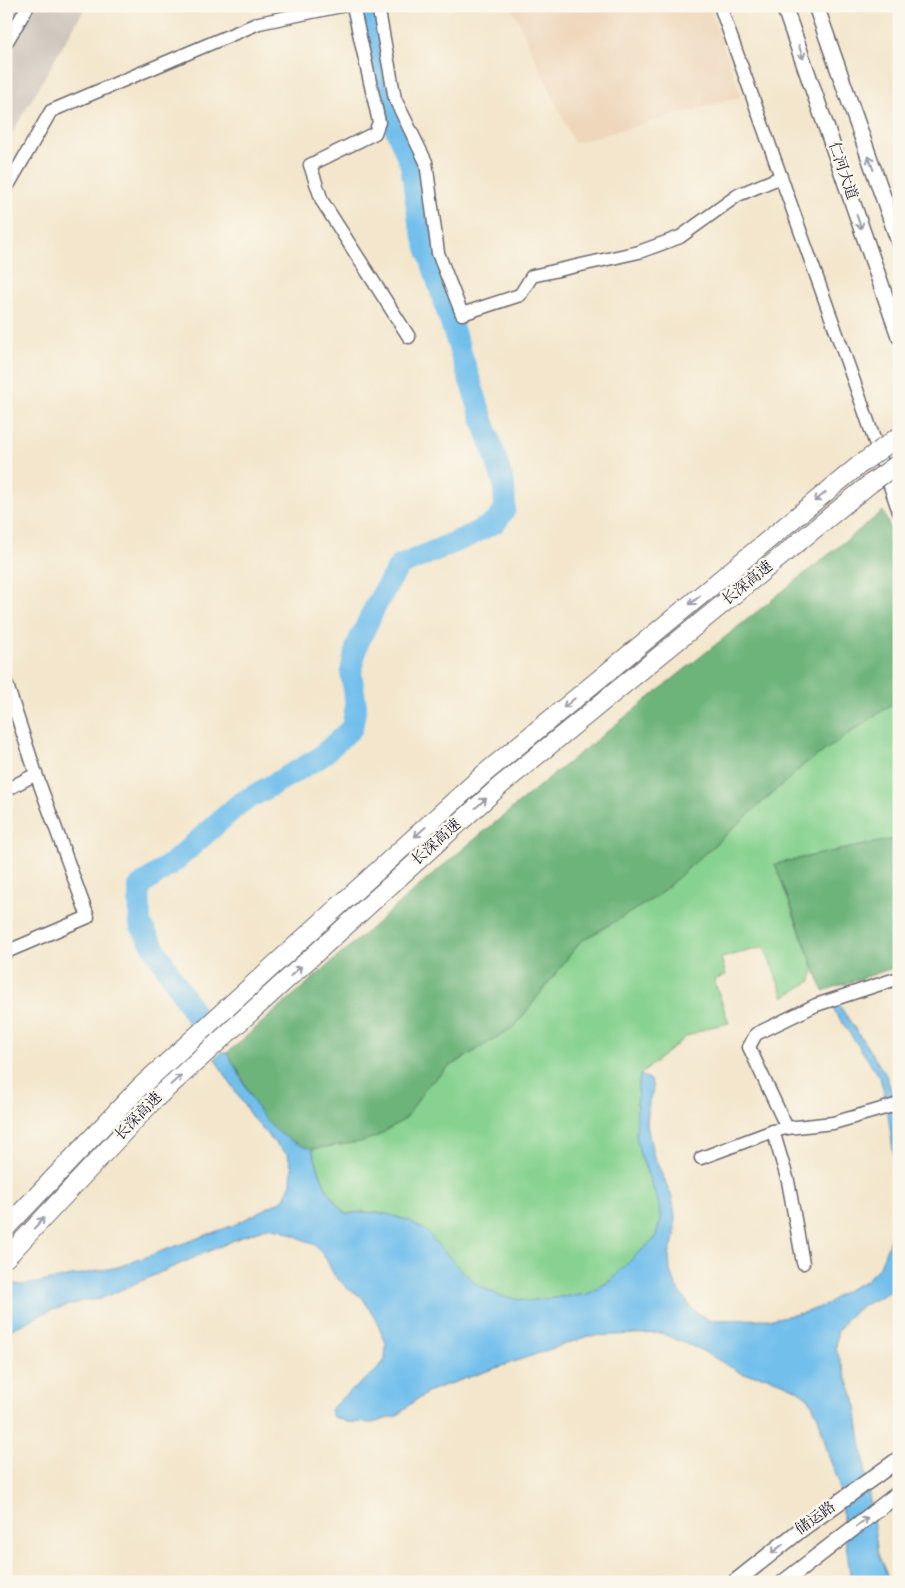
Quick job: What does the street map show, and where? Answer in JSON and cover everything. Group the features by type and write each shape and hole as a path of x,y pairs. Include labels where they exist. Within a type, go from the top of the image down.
{"highway":[{"name":"长深高速","path":"6,1228 140,1087 485,773 858,466 899,436"},
{"name":"长深高速","path":"6,1258 152,1101 500,785 899,463"}],"main road":[{"name":"仁河大道","path":"784,6 899,336"},
{"name":"仁河大道","path":"816,6 899,242"},
{"name":"储运路","path":"735,1582 803,1528 894,1462"},
{"name":"储运路","path":"784,1582 899,1493"}],"street":[{"path":"6,43 27,6"},
{"path":"6,189 51,111 259,22 341,6"},
{"path":"353,6 379,122 375,133 310,165 322,201 409,337"},
{"path":"378,6 395,99 426,162 438,253 462,314 520,295 532,276 639,252 680,237 738,195 781,178"},
{"path":"722,7 899,512"},
{"path":"6,682 36,774 88,917 6,952"},
{"path":"6,790 36,774"},
{"path":"787,1128 749,1047 756,1034 816,1005 899,978"},
{"path":"701,1158 787,1128 833,1123 899,1104"},
{"path":"773,1132 788,1181 804,1263"}],"shaded area":[{"path":"6,6 86,6 6,144"},
{"path":"511,6 709,6 741,97 574,143"}],"green space":[{"path":"883,511 899,550 899,699 805,764 656,897 580,942 515,1026 447,1068 426,1087 406,1118 376,1137 360,1142 312,1149 294,1144 277,1133 259,1113 238,1070 227,1053 439,869 550,777"},
{"path":"899,699 899,838 775,864 814,970 811,981 784,997 764,947 721,958 726,975 714,980 729,1023 707,1028 686,1037 640,1075 637,1104 639,1151 658,1201 661,1220 655,1239 610,1281 588,1294 527,1301 500,1296 477,1285 409,1221 387,1214 363,1212 346,1214 339,1207 324,1184 312,1149 360,1142 376,1137 406,1118 426,1087 448,1068 515,1026 580,942 656,897 805,764"},
{"path":"899,838 899,966 823,991 775,864"}],"water":[{"path":"837,1002 886,1075 899,1115 899,1189 880,1077 830,1005"},
{"path":"221,1052 227,1053 259,1111 268,1123 279,1133 294,1142 312,1149 321,1176 329,1192 346,1214 363,1212 387,1214 409,1221 425,1230 477,1285 500,1296 527,1301 588,1294 610,1281 655,1239 661,1220 658,1201 639,1151 636,1134 640,1075 651,1080 653,1090 649,1101 647,1125 653,1154 672,1197 675,1215 675,1237 669,1254 670,1271 678,1290 693,1310 709,1320 772,1319 824,1306 840,1294 865,1281 880,1266 896,1223 893,1213 899,1208 899,1287 859,1308 846,1319 837,1333 836,1349 855,1400 878,1554 890,1582 851,1582 838,1480 829,1457 818,1416 810,1400 798,1390 769,1377 743,1374 701,1350 661,1333 589,1336 432,1390 413,1402 397,1416 372,1423 347,1422 333,1417 330,1410 376,1371 385,1360 386,1343 376,1320 362,1297 348,1289 334,1275 326,1259 315,1245 283,1230 268,1227 100,1299 83,1301 49,1311 6,1332 6,1283 25,1285 118,1267 234,1225 284,1199 291,1183 292,1168 288,1155 251,1116 215,1059"}],"waterway":[{"path":"197,1018 140,924 139,887 176,860 239,804 319,758 352,728 356,706 351,672 357,645 377,603 399,566 469,536 496,522 505,509 504,484 419,222 411,165 386,105 369,6"}]}
